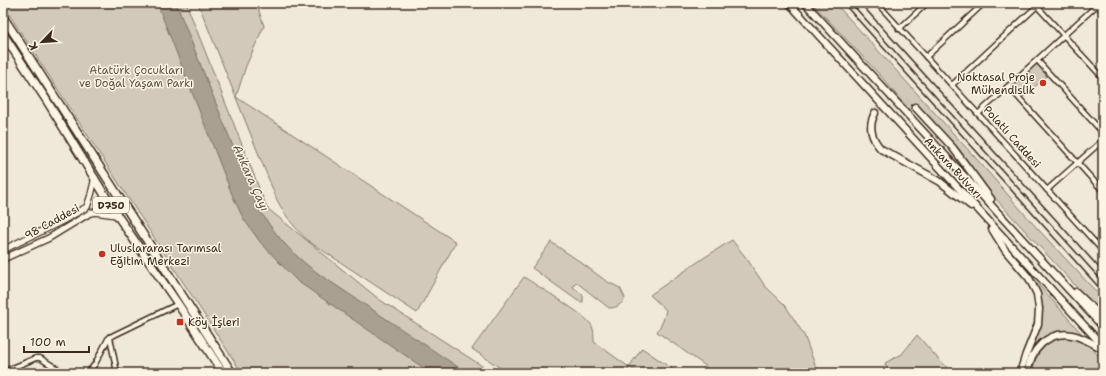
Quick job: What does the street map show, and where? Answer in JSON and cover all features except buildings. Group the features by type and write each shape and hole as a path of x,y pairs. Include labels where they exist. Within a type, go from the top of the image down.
{"highway":[{"name":"D750","path":"3,17 232,373"},
{"name":"D750","path":"3,34 42,93 117,215 223,373"}],"main road":[{"name":"Ankara Bulvarı","path":"789,3 1103,346"},
{"name":"Ankara Bulvarı","path":"805,3 1103,327"},
{"path":"1096,4 1103,11"},
{"path":"914,107 953,148 980,186 1026,243 1103,318"},
{"path":"875,113 871,121 871,133 876,144 881,149 918,168 939,181 985,217 1005,250 1029,278 1037,294 1039,309 1038,324 1020,373"},
{"name":"98 Caddesi","path":"3,250 87,207 94,178"},
{"name":"98 Caddesi","path":"87,207 90,213"},
{"name":"98 Caddesi","path":"3,260 48,238 90,213 95,212 117,215"},
{"path":"1028,373 1028,368 1034,352 1043,342 1051,337 1071,334 1103,349"}],"street":[{"name":"Polatlı Caddesi","path":"877,3 899,29 1102,248"},
{"path":"899,29 927,3"},
{"path":"926,57 984,3"},
{"path":"978,114 1064,36 1096,4"},
{"path":"952,85 1036,5 1103,78"},
{"path":"1037,60 1103,133"},
{"path":"1008,86 1103,191"},
{"path":"1047,190 1103,140"},
{"path":"88,373 95,364 110,337 178,304"},
{"path":"110,337 117,373"},
{"path":"3,372 36,358 40,358 64,373"}],"green space":[{"name":"Atatürk Çocukları ve Doğal Yaşam Parkı","path":"3,3 186,3 267,208 380,300 493,373 242,373"},
{"path":"198,3 258,3 264,26 246,66 236,97 456,242 417,313 310,242 300,233 288,218 277,200"},
{"path":"812,3 835,3 982,165 1036,227 1103,299 1103,314 983,185 958,148 916,104 911,112 879,74"},
{"path":"1037,60 1049,74 1021,99 1008,86"},
{"path":"732,240 765,286 785,305 804,335 818,373 705,373 707,367 657,332 663,321 666,310 650,295"},
{"path":"551,242 606,281 620,288 625,298 622,303 617,307 609,308 576,282 573,287 583,295 583,302 578,301 532,268"},
{"path":"524,277 588,321 594,332 594,342 629,367 642,348 678,373 637,373 630,367 625,373 508,373 472,349"},
{"path":"1038,284 1082,334 1061,332 1052,334 1044,339 1031,354 1025,373 1022,373 1040,322 1043,307"},
{"path":"917,335 941,362 954,373 888,373 885,363 902,354"},
{"path":"1063,337 1074,338 1085,342 1103,361 1103,373 1033,373 1038,354 1051,342"}],"shaded area":[{"path":"157,3 176,3 256,204 276,234 300,259 319,274 467,373 431,373 297,281 260,242 243,218 233,197"}],"tunnel":[{"path":"875,113 879,107 893,98 904,100 915,107"}],"railway":[{"path":"843,3 1103,292"},
{"path":"851,3 1103,282"},
{"path":"860,3 1103,272"}],"place":[{"name":"Noktasal Proje Mühendislik","path":"1043,83"},
{"name":"Uluslararası Tarımsal Eğitim Merkezi","path":"102,254"},
{"name":"Köy İşleri","path":"180,322"}],"water label":[{"name":"Ankara Çayı","path":"251,178"}]}
